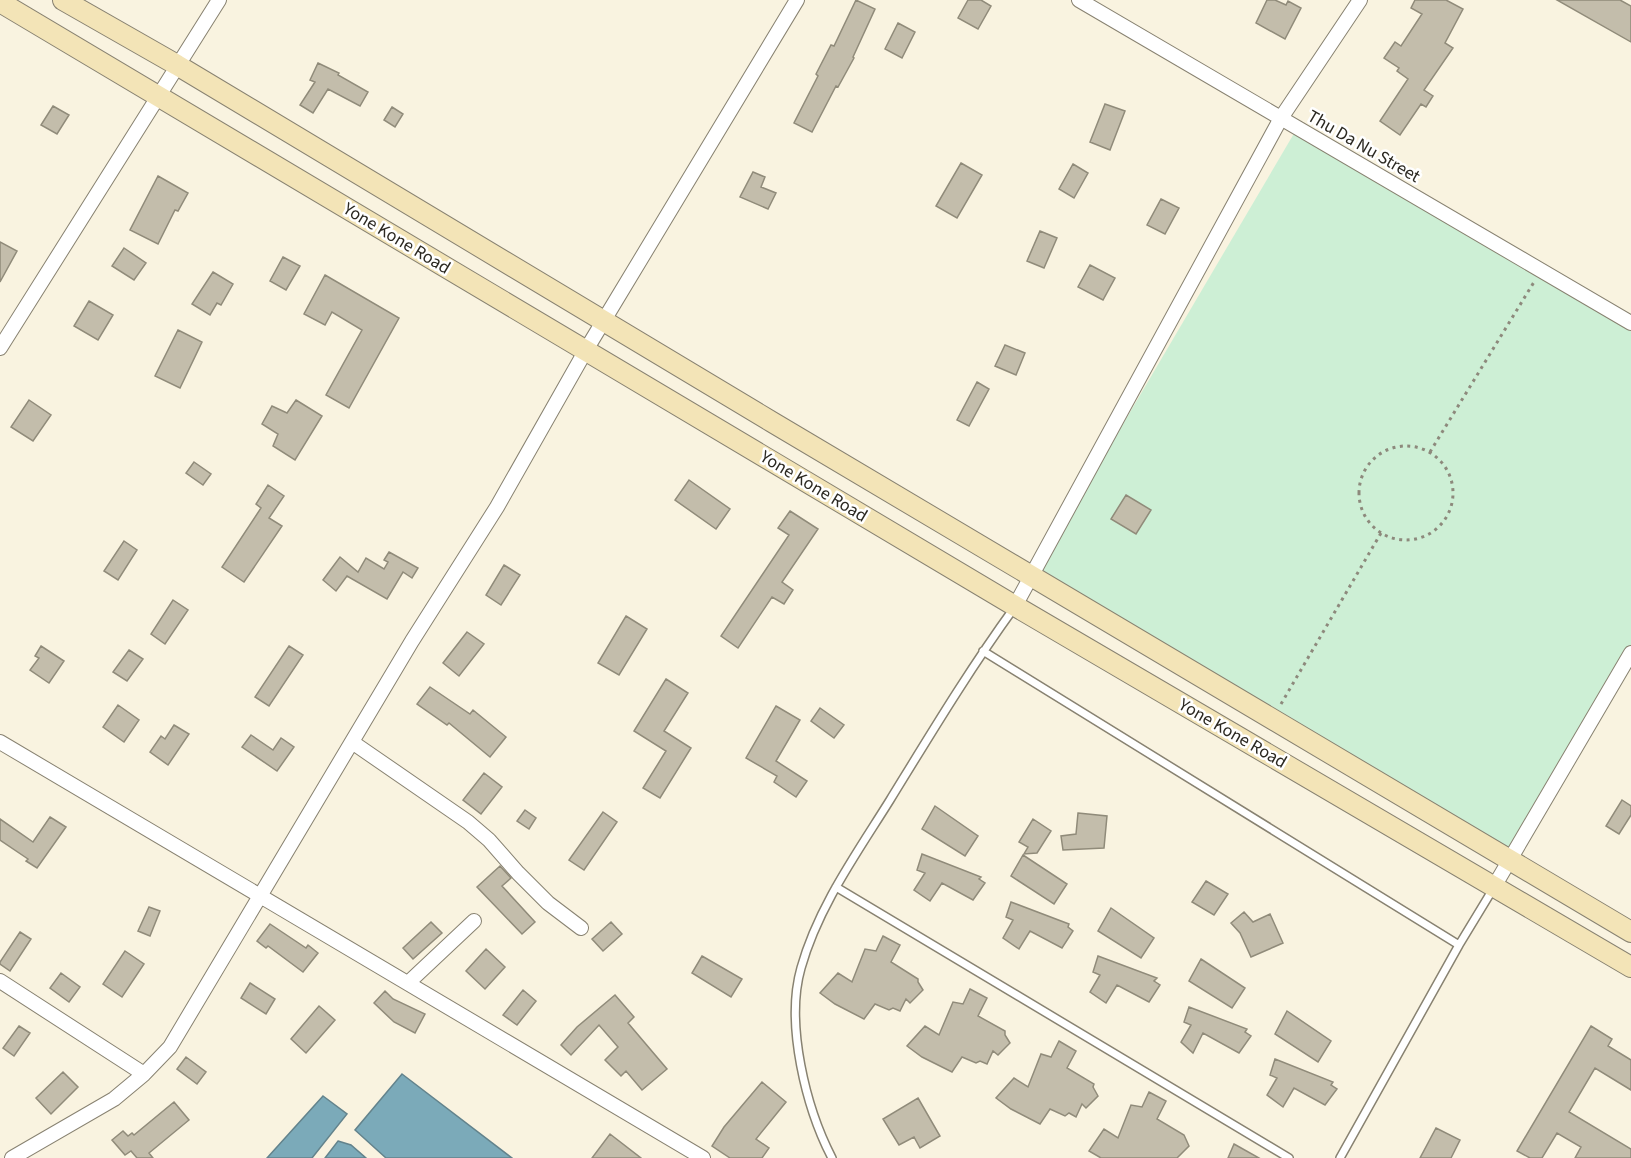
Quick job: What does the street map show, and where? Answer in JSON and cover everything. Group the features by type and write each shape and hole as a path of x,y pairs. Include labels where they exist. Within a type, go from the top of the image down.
{"street":[{"path":"63,0 177,65 772,422 1631,932"},
{"path":"0,348 219,0"},
{"path":"12,1158 114,1099 144,1074 170,1047 412,641 503,497 586,350 797,0"},
{"name":"Thu Da Nu Street","path":"1079,0 1631,323"},
{"path":"1015,606 1033,577 1281,118 1360,0"},
{"name":"Yone Kone Road","path":"0,2 1015,606 1495,885 1631,967"},
{"path":"754,450 772,422"},
{"path":"1495,885 1631,653"},
{"path":"0,742 408,983 682,1153 703,1158"},
{"path":"352,742 468,822 489,840 548,903 580,928"},
{"path":"408,983 474,921"},
{"path":"0,981 144,1074"}],"lane":[{"path":"832,1158 822,1140 799,1056 796,1008 801,970 810,944 836,887 983,651 1015,606"},
{"path":"983,651 1459,945"},
{"path":"1340,1158 1495,885"},
{"path":"836,887 1289,1158"}],"path":[{"path":"1430,452 1542,270"},
{"path":"1408,446 1430,452 1446,468 1452,482 1453,498 1444,520 1433,531 1419,538 1395,539 1381,533 1369,522 1359,501 1359,486 1364,471 1379,454 1393,447 1408,446"},
{"path":"1273,719 1381,533"}],"green space":[{"path":"1299,125 1631,323 1631,653 1511,860 1033,577"}],"water":[{"path":"402,1074 512,1158 386,1158 355,1130"},
{"path":"323,1096 347,1114 312,1158 267,1158"},
{"path":"338,1141 351,1145 366,1158 325,1158"}],"building":[{"path":"856,0 875,9 854,58 838,87 836,86 812,132 794,123 818,76 816,74 831,45 834,46"},
{"path":"968,0 981,0 991,6 978,29 958,18"},
{"path":"1267,0 1275,0 1286,5 1288,1 1301,8 1285,39 1256,23"},
{"path":"1415,0 1446,0 1463,9 1445,43 1453,48 1424,90 1433,96 1426,107 1421,104 1400,135 1380,121 1408,79 1397,71 1399,68 1384,58 1395,42 1401,46 1422,14 1411,8"},
{"path":"1557,0 1620,0 1631,6 1631,42"},
{"path":"898,23 915,32 902,58 885,49"},
{"path":"318,63 339,73 338,75 368,92 360,106 328,89 313,113 300,105 315,82 310,80"},
{"path":"1105,104 1125,111 1110,150 1090,142"},
{"path":"53,106 69,115 57,134 41,125"},
{"path":"392,107 403,114 395,127 384,120"},
{"path":"961,163 982,175 957,218 936,206"},
{"path":"1073,164 1088,173 1074,198 1059,189"},
{"path":"753,172 765,177 761,187 776,193 768,209 740,197"},
{"path":"158,176 188,193 178,211 175,210 158,244 130,230"},
{"path":"1161,199 1179,208 1165,234 1147,225"},
{"path":"1040,231 1057,238 1044,268 1027,261"},
{"path":"0,242 17,251 0,282"},
{"path":"124,248 146,263 134,280 112,266"},
{"path":"283,257 300,266 286,290 270,281"},
{"path":"1090,265 1115,278 1103,300 1078,287"},
{"path":"213,272 233,284 221,305 217,303 210,315 192,304"},
{"path":"325,275 399,318 349,408 326,395 362,330 332,312 325,325 304,314"},
{"path":"89,301 113,315 98,340 74,326"},
{"path":"178,330 202,342 180,388 155,376"},
{"path":"1005,345 1025,353 1016,375 995,366"},
{"path":"977,382 989,389 969,426 957,420"},
{"path":"29,400 51,415 33,441 11,427"},
{"path":"296,400 322,416 295,460 273,446 278,434 262,424 272,406 287,413"},
{"path":"194,462 211,474 203,485 186,473"},
{"path":"689,480 730,509 716,529 675,500"},
{"path":"268,485 284,496 269,518 282,526 244,582 222,567 261,508 256,504"},
{"path":"1126,495 1151,510 1136,534 1111,519"},
{"path":"790,511 818,529 782,582 793,590 784,604 772,597 738,648 721,636 789,535 778,528"},
{"path":"124,541 137,550 118,580 104,571"},
{"path":"389,552 418,568 412,578 403,572 387,599 347,576 336,591 323,580 340,557 358,572 366,558 384,569 388,562 384,560"},
{"path":"504,565 520,575 501,605 486,595"},
{"path":"173,600 188,610 165,644 151,634"},
{"path":"626,616 647,629 619,675 598,663"},
{"path":"467,632 484,644 459,676 443,663"},
{"path":"41,646 64,661 49,683 30,670 39,658 35,656"},
{"path":"289,646 303,655 269,706 255,697"},
{"path":"129,650 143,659 127,681 113,672"},
{"path":"666,679 688,693 664,731 691,748 660,798 643,788 666,751 634,731"},
{"path":"430,687 470,714 473,710 506,737 490,757 449,723 447,725 417,704"},
{"path":"118,705 139,720 124,742 103,727"},
{"path":"776,706 800,720 776,761 807,781 796,797 774,782 777,776 746,758"},
{"path":"820,708 844,725 834,738 811,721"},
{"path":"174,725 189,734 168,765 150,752 161,736 165,739"},
{"path":"251,735 273,750 281,738 294,747 277,771 242,747"},
{"path":"484,773 502,787 481,814 463,800"},
{"path":"1622,800 1631,806 1631,815 1619,834 1606,826"},
{"path":"935,806 978,836 965,856 922,829"},
{"path":"525,810 536,818 529,829 517,821"},
{"path":"603,812 617,822 584,870 569,860"},
{"path":"1078,813 1107,816 1104,848 1063,850 1061,836 1076,834"},
{"path":"50,817 66,827 37,868 0,840 0,819 33,842"},
{"path":"1033,819 1051,831 1037,853 1024,854 1028,847 1019,842"},
{"path":"922,854 981,877 979,879 985,883 973,900 942,883 930,901 914,890 925,873 917,870"},
{"path":"1023,855 1067,884 1054,904 1011,876"},
{"path":"500,866 511,878 502,886 535,922 522,934 477,887"},
{"path":"1206,881 1228,894 1214,915 1192,902"},
{"path":"1011,902 1069,924 1068,927 1073,931 1062,948 1030,931 1019,949 1003,938 1013,920 1006,917"},
{"path":"149,907 160,911 150,936 138,931"},
{"path":"1111,908 1154,938 1141,958 1098,931"},
{"path":"1244,912 1253,922 1270,914 1283,943 1251,957 1240,933 1231,923"},
{"path":"431,922 442,933 413,959 403,948"},
{"path":"611,922 622,934 603,951 592,939"},
{"path":"270,924 306,948 308,945 318,953 303,972 268,946 266,948 257,941"},
{"path":"20,932 31,939 10,971 0,962"},
{"path":"883,936 900,945 891,962 918,979 923,990 910,1003 906,999 900,1011 893,1008 889,1010 875,1004 864,1019 835,1004 820,993 838,973 852,982 865,949 876,951"},
{"path":"486,949 505,967 485,989 466,971"},
{"path":"125,951 144,964 122,997 103,984"},
{"path":"702,956 742,979 731,997 692,973"},
{"path":"1098,956 1157,978 1154,981 1160,985 1149,1002 1117,985 1106,1003 1090,992 1100,975 1093,972"},
{"path":"1201,959 1245,988 1232,1008 1189,981"},
{"path":"61,973 80,987 69,1002 50,988"},
{"path":"250,983 275,999 266,1014 241,998"},
{"path":"970,989 987,998 978,1016 1005,1031 1010,1043 998,1055 993,1051 987,1064 980,1061 976,1063 962,1057 952,1072 922,1057 907,1046 925,1026 939,1035 953,1002 963,1004"},
{"path":"523,990 536,1001 517,1025 503,1015"},
{"path":"385,991 393,999 425,1014 415,1033 394,1022 374,1003"},
{"path":"615,995 634,1017 628,1023 667,1069 642,1090 626,1071 621,1076 605,1060 618,1047 599,1025 571,1055 561,1045 577,1027"},
{"path":"319,1006 335,1020 306,1053 291,1039"},
{"path":"1189,1007 1247,1029 1245,1032 1251,1036 1239,1053 1203,1033 1193,1053 1181,1042 1191,1025 1184,1022"},
{"path":"1287,1011 1331,1041 1318,1062 1275,1034"},
{"path":"19,1026 30,1033 14,1056 3,1048"},
{"path":"1591,1026 1612,1039 1608,1046 1631,1060 1631,1090 1595,1068 1569,1112 1631,1149 1631,1158 1575,1158 1581,1147 1557,1133 1542,1158 1530,1158 1517,1151"},
{"path":"1059,1041 1076,1051 1067,1068 1094,1084 1093,1087 1098,1096 1086,1108 1082,1104 1076,1117 1069,1113 1065,1116 1050,1109 1040,1124 1011,1109 996,1098 1014,1078 1028,1087 1041,1054 1051,1057"},
{"path":"186,1057 206,1072 197,1084 177,1069"},
{"path":"1275,1059 1333,1082 1331,1085 1337,1089 1325,1105 1294,1088 1283,1107 1267,1095 1277,1078 1270,1075"},
{"path":"63,1072 78,1087 51,1114 36,1098"},
{"path":"762,1082 786,1102 756,1139 769,1148 762,1158 730,1158 712,1146 724,1127"},
{"path":"1149,1092 1166,1101 1157,1119 1184,1135 1189,1146 1177,1158 1101,1158 1089,1151 1104,1129 1118,1138 1131,1105 1142,1107"},
{"path":"918,1098 940,1136 920,1148 914,1137 899,1145 883,1119"},
{"path":"174,1102 189,1120 149,1153 153,1158 137,1158 131,1151 125,1155 112,1140 123,1131 128,1136 132,1133 134,1135"},
{"path":"1436,1128 1460,1140 1451,1158 1420,1158"},
{"path":"610,1134 641,1158 592,1158"},
{"path":"1234,1144 1259,1158 1228,1158"}]}
